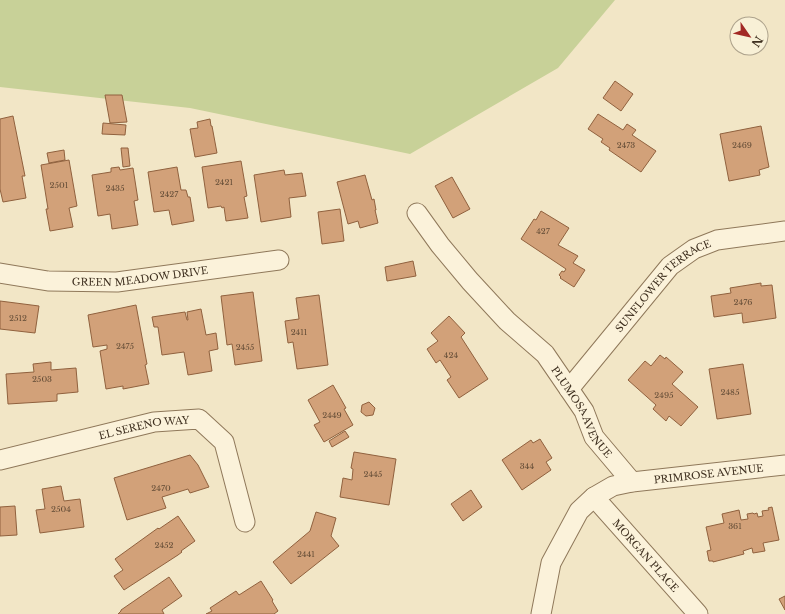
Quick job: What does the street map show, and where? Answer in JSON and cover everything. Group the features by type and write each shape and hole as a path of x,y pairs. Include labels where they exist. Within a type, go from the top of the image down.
{"street":[{"name":"PLUMOSA AVENUE","path":"417,213 470,281 507,321 545,354 584,411 594,437 632,482"},
{"name":"SUNFLOWER TERRACE","path":"569,389 670,266 694,249 716,240 785,231"},
{"name":"GREEN MEADOW DRIVE","path":"0,273 48,281 117,282 279,260"},
{"name":"EL SERENO WAY","path":"0,460 154,422 199,419 224,442 245,522"},
{"name":"PRIMROSE AVENUE","path":"632,482 785,465"},
{"path":"541,614 551,563 580,511 594,497 613,486 632,482"},
{"name":"MORGAN PLACE","path":"594,497 698,614"}],"green space":[{"path":"0,0 615,0 558,68 410,154 190,108 0,87"}],"building":[{"path":"615,81 633,94 621,111 603,98"},
{"path":"105,95 122,95 127,122 110,123"},
{"path":"598,114 623,130 627,124 636,130 632,135 656,151 641,172 609,150 610,148 601,142 603,139 588,129"},
{"path":"13,116 25,176 22,176 26,198 3,202 0,189 0,119"},
{"path":"210,119 217,153 195,157 190,129 198,128 197,122"},
{"path":"103,123 126,125 125,135 102,134"},
{"path":"761,126 769,167 759,170 760,175 729,181 720,134"},
{"path":"121,148 128,148 130,166 123,167"},
{"path":"64,150 65,160 49,163 47,153"},
{"path":"69,160 77,206 69,208 73,227 50,231 41,165"},
{"path":"241,161 247,196 244,197 248,218 226,221 224,207 208,208 202,167"},
{"path":"119,167 120,170 133,168 138,200 134,201 138,225 112,229 110,214 98,216 92,175 111,172 111,168"},
{"path":"177,167 181,190 186,190 188,197 190,197 194,221 172,225 169,210 154,212 148,172"},
{"path":"284,170 285,175 302,173 306,196 289,198 291,217 261,222 254,175"},
{"path":"365,175 372,200 374,199 378,223 360,228 358,221 348,224 337,182"},
{"path":"452,177 470,209 453,218 435,186"},
{"path":"340,209 344,241 322,244 318,212"},
{"path":"541,211 569,228 558,245 578,256 573,263 585,270 574,287 560,278 561,277 559,275 566,269 521,239"},
{"path":"413,261 416,276 387,281 385,267"},
{"path":"761,283 761,286 772,285 776,318 743,323 742,313 714,317 711,296 731,293 730,288"},
{"path":"253,292 262,361 235,365 232,344 227,345 221,296"},
{"path":"319,295 328,365 297,369 293,342 288,343 285,321 299,319 296,298"},
{"path":"0,301 39,306 35,333 0,329"},
{"path":"136,305 147,364 145,365 149,384 123,389 123,386 106,389 100,351 107,349 107,345 93,347 88,315"},
{"path":"201,309 206,335 216,333 218,349 209,351 212,371 188,375 184,352 162,355 158,327 154,327 152,317 185,312 188,320 187,312"},
{"path":"449,316 465,333 461,337 488,379 459,398 447,380 451,377 440,360 436,363 427,349 438,341 431,333"},
{"path":"660,355 665,359 666,357 683,372 672,384 698,407 681,426 669,416 666,421 653,409 656,405 628,380 645,361 651,366"},
{"path":"51,362 51,370 76,368 78,392 57,394 57,401 8,404 6,374 34,372 33,364"},
{"path":"743,364 751,414 717,419 709,369"},
{"path":"333,385 346,408 344,409 353,425 324,442 314,425 320,422 308,400"},
{"path":"369,402 375,408 373,415 366,416 361,412 362,405"},
{"path":"345,431 349,437 332,447 329,441"},
{"path":"540,439 552,458 546,462 551,470 522,490 502,460 531,440 533,443"},
{"path":"354,452 396,459 389,505 340,497 343,478 352,480 353,469 351,468"},
{"path":"190,455 198,465 209,487 190,493 188,489 162,497 166,508 127,520 114,478"},
{"path":"61,486 64,501 80,499 84,527 40,533 36,510 45,509 42,489"},
{"path":"471,490 482,507 463,521 451,504"},
{"path":"15,506 17,535 0,536 0,507"},
{"path":"772,507 779,540 763,543 765,551 753,553 752,548 743,551 744,554 713,562 709,561 707,551 711,550 706,527 724,523 722,514 739,510 741,520 748,519 747,514 757,513 758,517 763,516 762,511 769,510 768,508"},
{"path":"316,512 336,518 331,536 339,546 291,584 273,562 310,531"},
{"path":"178,516 195,541 178,555 124,590 114,576 123,570 115,559 158,528 159,529"},
{"path":"169,577 182,596 162,610 164,614 118,614 121,610"},
{"path":"261,581 278,611 274,614 206,614 212,611 210,608 236,591 239,595"},
{"path":"785,596 785,610 779,599"}]}
